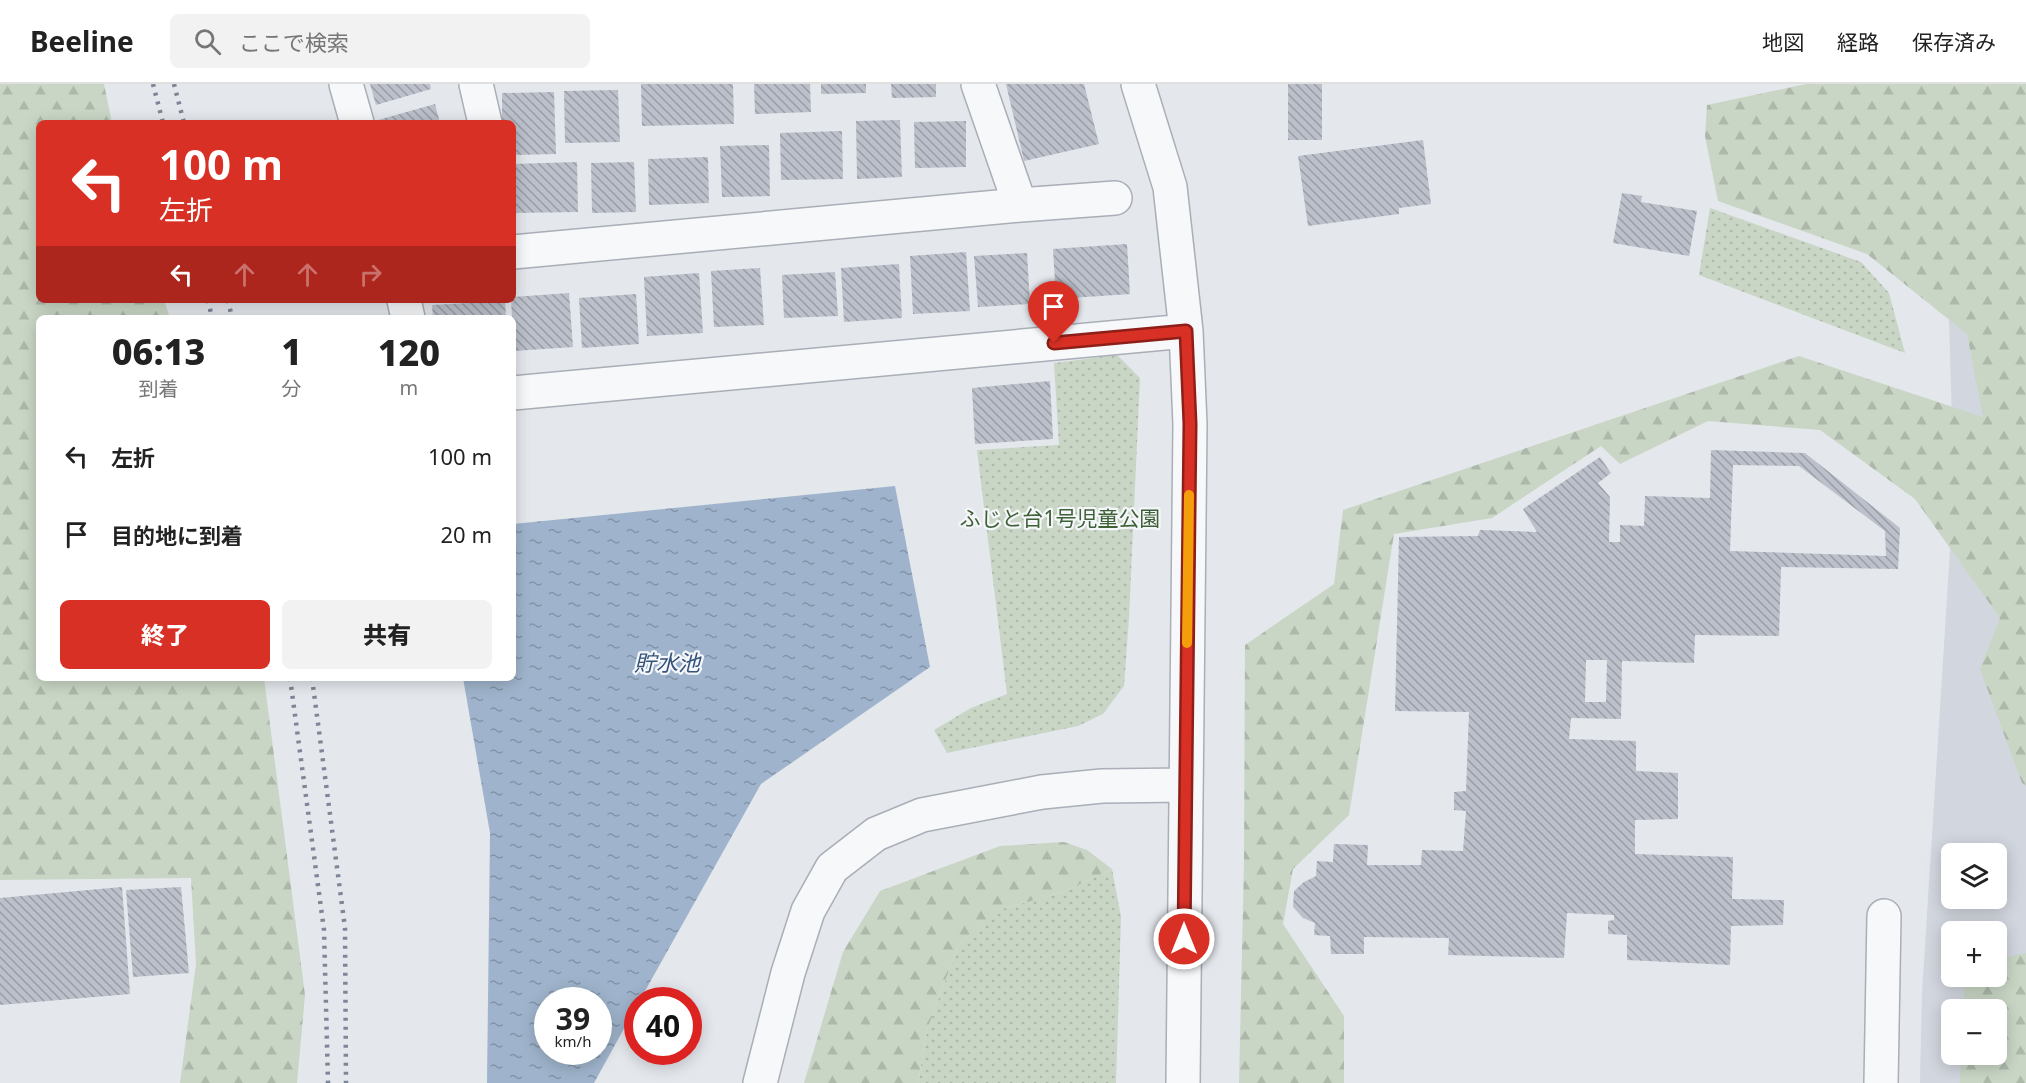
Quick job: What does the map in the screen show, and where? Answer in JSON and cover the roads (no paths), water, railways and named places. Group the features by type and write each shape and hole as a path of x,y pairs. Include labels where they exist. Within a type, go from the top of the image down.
{"street":[{"path":"346,84 356,120"},
{"path":"476,84 484,120"},
{"path":"978,84 1020,204"},
{"path":"1138,84 1170,187 1186,331 1190,424 1183,1083"},
{"path":"516,249 1020,204 1115,198"},
{"path":"516,393 1186,331"},
{"path":"760,1083 788,973 808,911 832,868 876,834 922,815 1042,792 1102,786 1185,785"},
{"path":"1881,1083 1884,916"}],"water":[{"name":"貯水池","path":"895,486 930,667 761,784 647,987 624,987 624,1029 612,1050 612,987 534,987 534,1065 604,1065 594,1083 487,1083 490,833 464,681 516,681 516,524"}],"railway":[{"path":"153,84 162,120"},
{"path":"174,84 183,120"},
{"path":"209,303 211,315"},
{"path":"229,303 231,315"},
{"path":"290,681 324,930 328,1083"},
{"path":"312,681 345,928 346,1083"}],"park label":[{"name":"ふじと台1号児童公園","path":"1060,519"}]}
